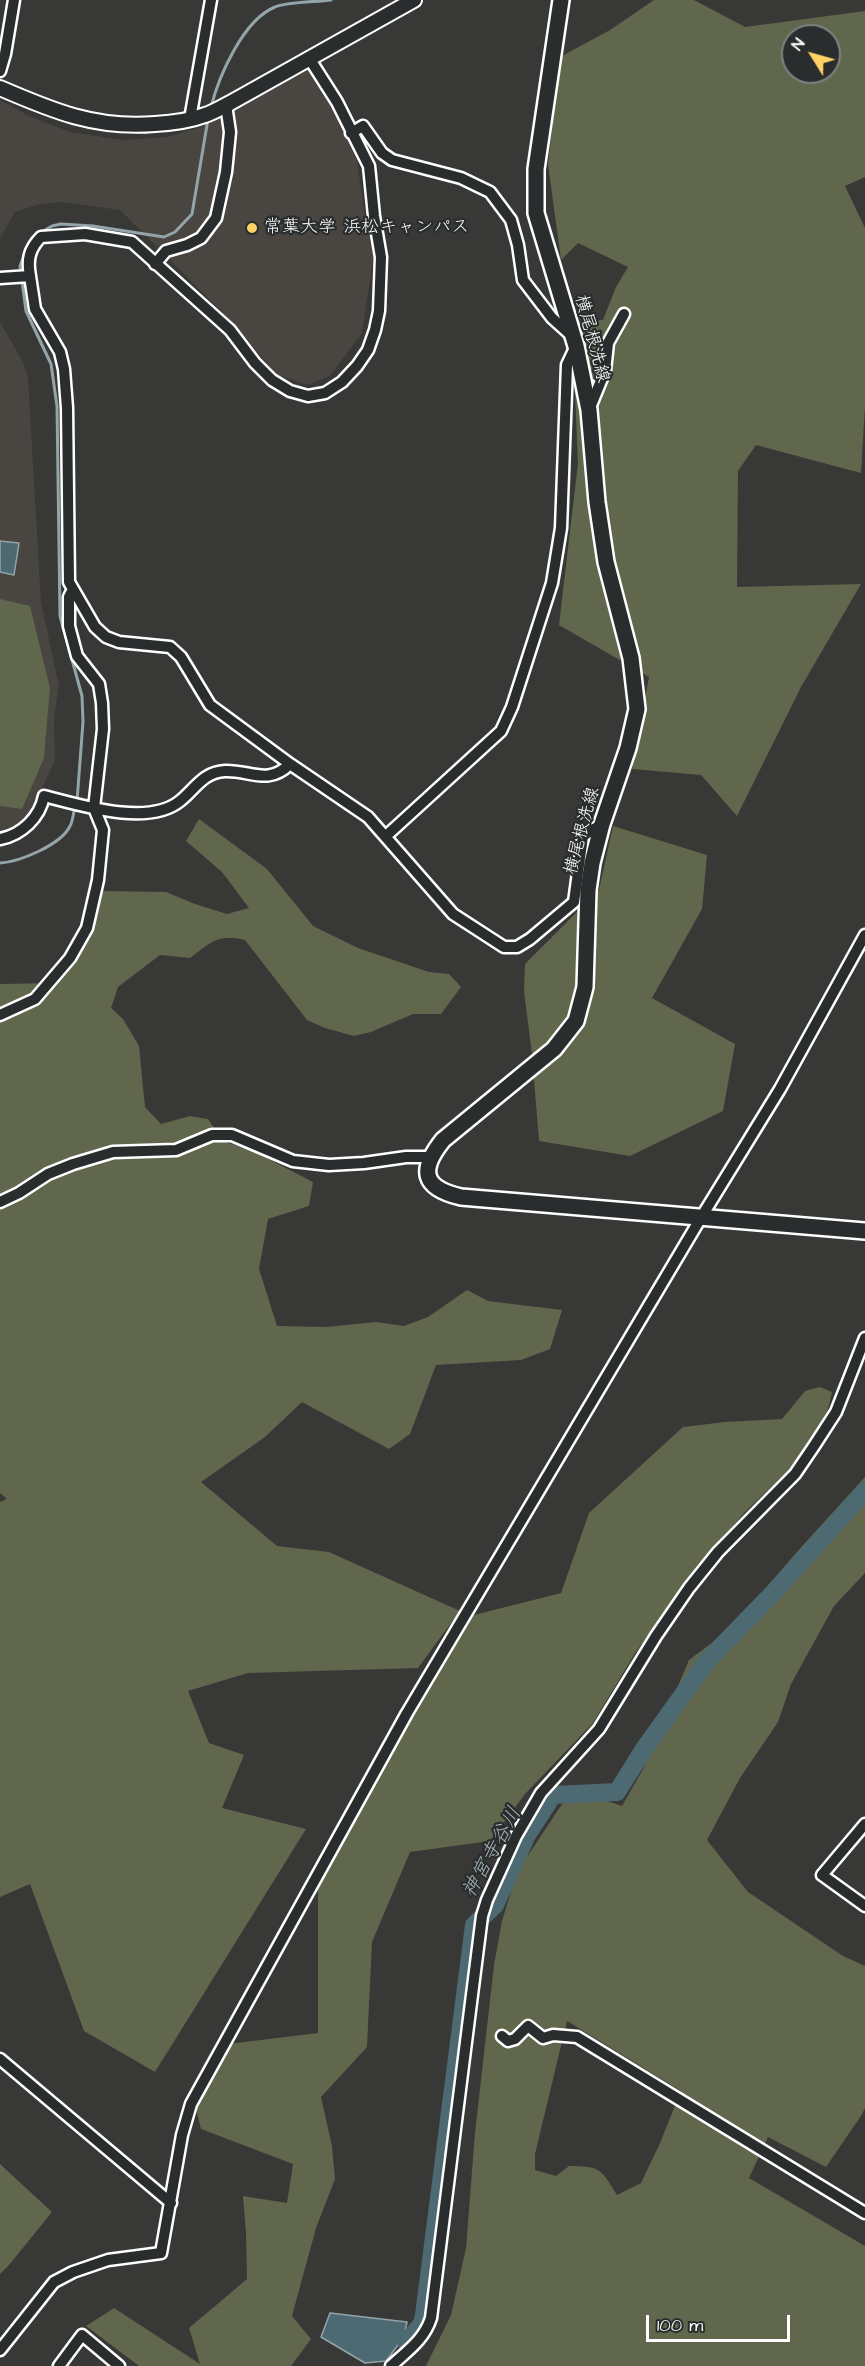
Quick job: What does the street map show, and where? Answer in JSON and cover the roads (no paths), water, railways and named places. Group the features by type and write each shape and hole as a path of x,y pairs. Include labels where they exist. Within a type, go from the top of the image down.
{"main road":[{"name":"横尾根洗線","path":"429,1158 443,1140 554,1048 576,1021 585,987 588,890 602,824 628,748 637,709 631,657 606,562 597,502 589,410 574,341 536,213 536,169 561,0"},
{"path":"429,1158 428,1173 432,1182 443,1192 461,1197 865,1231"}],"street":[{"path":"0,71 14,0"},
{"path":"190,119 211,0"},
{"path":"0,88 43,108 96,122 139,125 176,123 204,116 226,105 309,58 394,5 414,0"},
{"path":"309,58 337,102 369,166 381,257 379,311 375,330 362,358 342,382 325,393 308,396 290,391 272,380 255,363 230,330 132,242 85,234 66,234 41,237 33,244 27,276 35,309 60,352 64,369 67,408 69,582 72,591 81,601 94,627 106,637 119,642 170,646 181,657 210,705 290,764 368,817 453,914 504,947 517,947 530,939 574,902 583,836 602,824"},
{"path":"154,264 166,251 201,238 216,218 226,172 230,132 226,105"},
{"path":"351,133 363,126 382,153 392,160 461,178 490,192 511,220 518,245 523,280 552,318 574,341 567,364 560,539 552,583 512,707 501,731 386,836"},
{"path":"3,279 27,276"},
{"path":"589,410 605,371 608,343 624,314"},
{"path":"0,1015 24,1005 40,993 70,958 87,928 98,880 103,830 94,808 103,729 102,703 99,684 77,656 69,626 69,597 72,591"},
{"path":"0,839 21,830 34,820 41,810 45,796 113,813 139,813 161,810 179,802 192,787 208,775 225,771 258,777 284,770 290,764"},
{"path":"0,2350 54,2282 73,2272 108,2260 161,2253 182,2135 191,2104 407,1713 780,1089 865,935"},
{"path":"0,1202 48,1174 73,1164 113,1152 176,1150 212,1135 232,1135 293,1161 320,1164 364,1163 406,1157 429,1158"},
{"path":"391,2366 418,2342 427,2331 430,2319 482,1916 516,1836 541,1793 599,1729 656,1636 689,1588 718,1552 795,1474 836,1412 865,1338"},
{"path":"865,1824 822,1875 865,1905"},
{"path":"502,2036 508,2041 513,2041 528,2026 543,2038 554,2035 577,2037 865,2213"},
{"path":"0,2059 171,2203"},
{"path":"58,2366 82,2335 119,2366"}],"water":[{"path":"0,541 19,543 14,575 0,572"},
{"path":"330,2313 407,2322 404,2337 386,2361 365,2363 321,2337"}],"waterway":[{"path":"211,107 226,65 234,50 263,14 280,5 331,0"},
{"path":"77,801 83,722 82,696 60,616 57,406 51,364 26,311 20,266 28,245 35,236 52,226 61,224 93,226 164,237 175,232 192,214 208,119"},
{"path":"0,863 28,856 58,840 70,826 75,808"},
{"name":"神宮寺谷川","path":"406,2342 422,2324 424,2315 474,1925 495,1905 527,1835 553,1795 617,1792 644,1749 707,1661 773,1593 865,1491"}],"place":[{"name":"常葉大学 浜松キャンパス","path":"252,228"}]}
